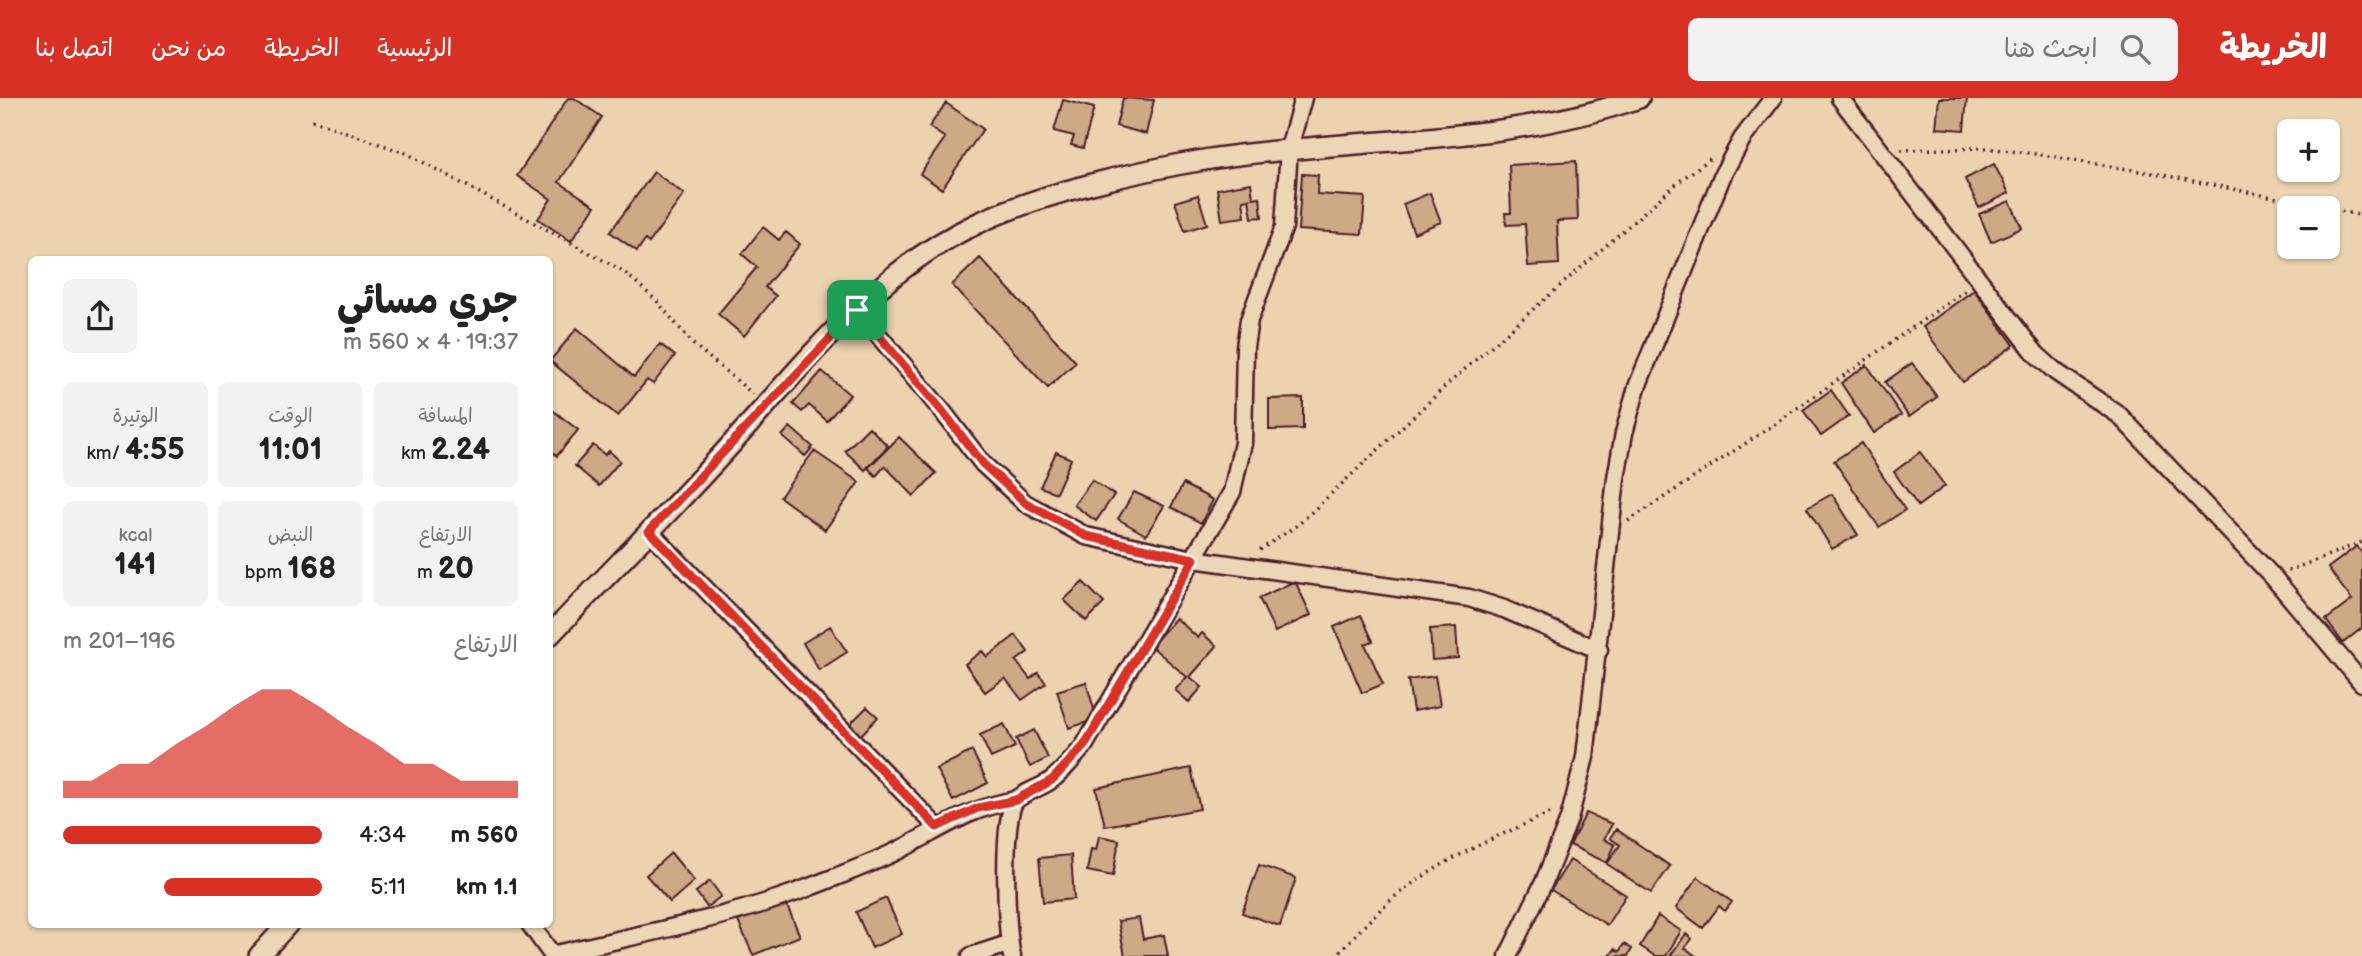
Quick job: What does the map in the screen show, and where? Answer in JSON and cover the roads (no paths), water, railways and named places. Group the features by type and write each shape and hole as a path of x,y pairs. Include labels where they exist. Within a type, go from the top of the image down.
{"street":[{"path":"533,928 552,956 722,914 808,888 900,850 937,827 978,808 1016,800 1052,780 1084,746 1232,492 1240,467 1247,333 1284,227 1289,148 1303,98"},
{"path":"553,632 881,285 936,246 987,219 1031,203 1121,178 1206,160 1289,148 1499,130 1592,114 1639,98"},
{"path":"1508,956 1545,882 1573,804 1585,757 1618,467 1637,387 1723,174 1742,139 1773,98"},
{"path":"1840,98 2036,354 2119,415 2273,577 2362,683"},
{"path":"857,310 983,464 1026,503 1086,536 1194,559 1469,598 1504,609 1599,650"},
{"path":"649,531 937,827"},
{"path":"971,956 1010,950 1008,820 1016,800"},
{"path":"259,956 284,928"}]}
